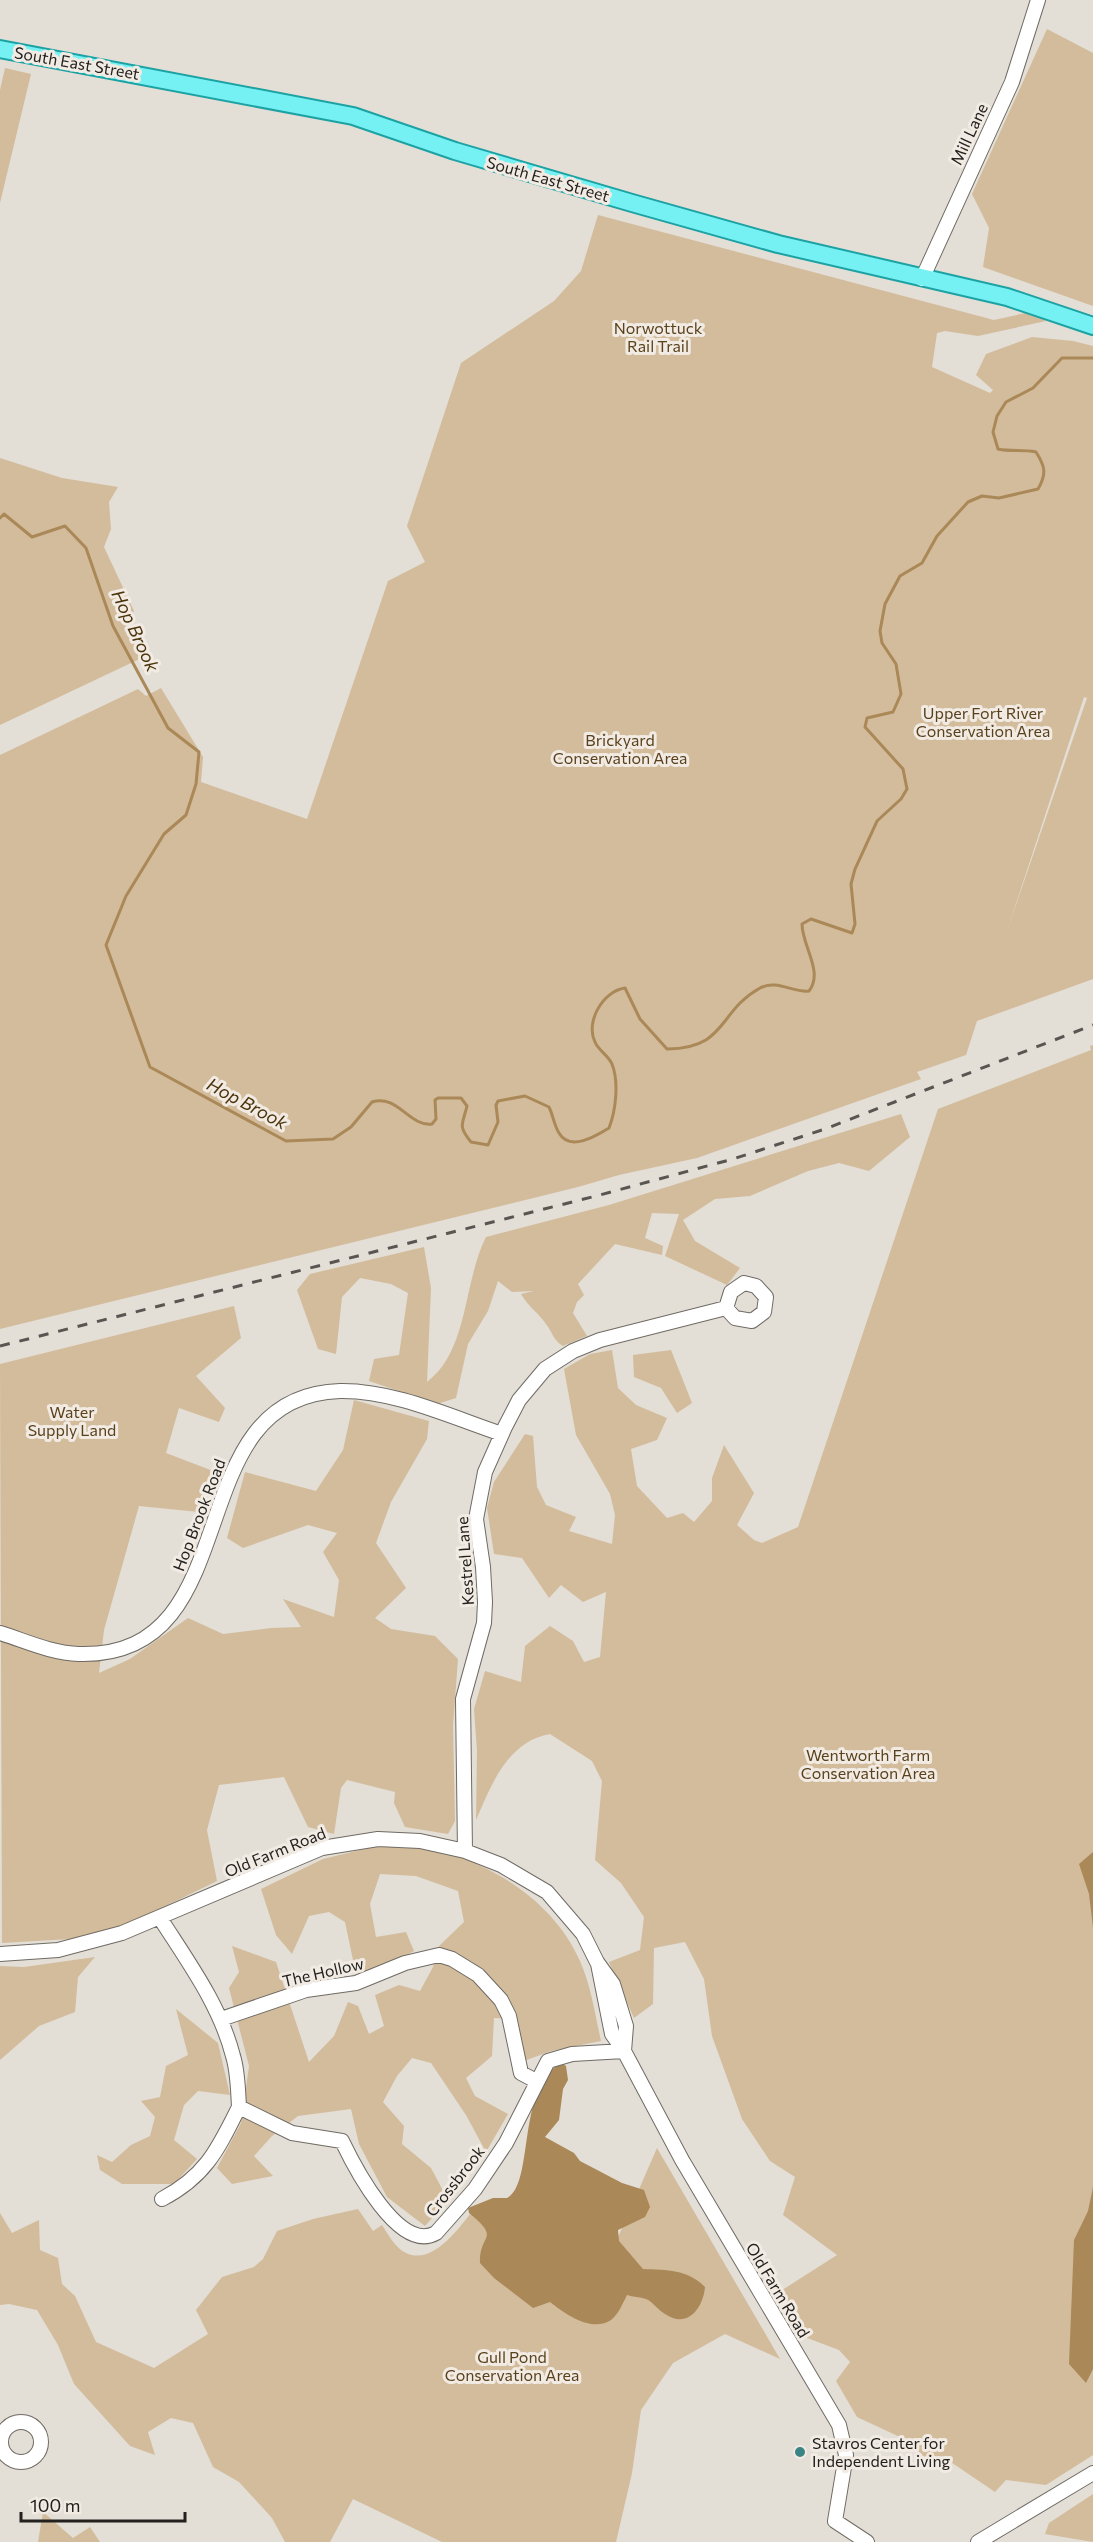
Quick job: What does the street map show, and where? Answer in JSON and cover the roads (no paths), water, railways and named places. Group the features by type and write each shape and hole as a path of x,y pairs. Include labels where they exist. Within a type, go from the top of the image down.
{"main road":[{"name":"South East Street","path":"0,49 353,116 455,151 632,203 778,244 1007,297 1093,326"}],"street":[{"name":"Mill Lane","path":"922,279 1015,76 1038,0"},
{"name":"Kestrel Lane","path":"465,1851 463,1699 484,1623 485,1602 476,1519 485,1472 502,1434 519,1400 532,1384 545,1369 573,1351 600,1340 726,1308"},
{"name":"Hop Brook Road","path":"0,1633 43,1648 77,1654 116,1650 151,1634 178,1607 196,1575 229,1477 250,1439 271,1416 300,1400 326,1393 357,1392 392,1398 502,1434"},
{"name":"Old Farm Road","path":"0,1954 58,1950 122,1933 322,1848 370,1840 420,1841 465,1851 501,1865 547,1892 583,1934 597,1962 612,2034 624,2051 682,2160 839,2425 846,2455 835,2521 867,2542"},
{"path":"160,1918 203,1986 220,2019 234,2058 239,2107 208,2165 184,2187 162,2199"},
{"name":"The Hollow","path":"220,2019 306,1990 356,1983 405,1962 439,1955 466,1966 495,1993 509,2016 518,2068 525,2076 536,2081"},
{"name":"Crossbrook","path":"239,2107 292,2133 342,2140 363,2184 394,2221 415,2234 428,2237 436,2233 506,2143 548,2061 572,2054 624,2051"},
{"path":"978,2542 1093,2474"}],"waterway":[{"name":"Hop Brook","path":"0,518 4,514 32,537 65,526 86,548 113,626 168,728 199,752 196,784 186,815 164,834 126,896 106,945 150,1067 286,1141 333,1139 351,1127 372,1102 389,1102 417,1121 432,1124 436,1119 435,1100 461,1098 467,1106 462,1124 464,1132 471,1142 488,1145 498,1122 496,1105 498,1101 525,1096 549,1107 556,1127 564,1139 583,1141 609,1128 613,1113 616,1096 614,1071 610,1061 596,1045 592,1026 598,1009 610,995 625,988 640,1019 667,1049 687,1047 712,1036 746,997 760,988 773,985 809,991 814,976 802,924 811,919 852,933 855,924 851,884 855,869 877,821 901,799 907,789 903,769 865,727 867,718 893,712 901,694 896,664 882,643 880,631 885,604 900,576 922,563 937,536 968,502 982,496 999,498 1038,489 1044,474 1039,457 1036,452 998,449 993,432 997,416 1006,402 1033,388 1062,358 1093,358"}],"railway":[{"path":"0,1346 596,1196 733,1159 825,1129 1093,1025"}],"place":[{"name":"Stavros Center for Independent Living","path":"800,2452"}],"park label":[{"name":"Norwottuck Rail Trail","path":"658,337"},
{"name":"Upper Fort River Conservation Area","path":"983,722"},
{"name":"Brickyard Conservation Area","path":"620,749"},
{"name":"Water Supply Land","path":"72,1421"},
{"name":"Wentworth Farm Conservation Area","path":"868,1764"},
{"name":"Gull Pond Conservation Area","path":"512,2366"}]}
